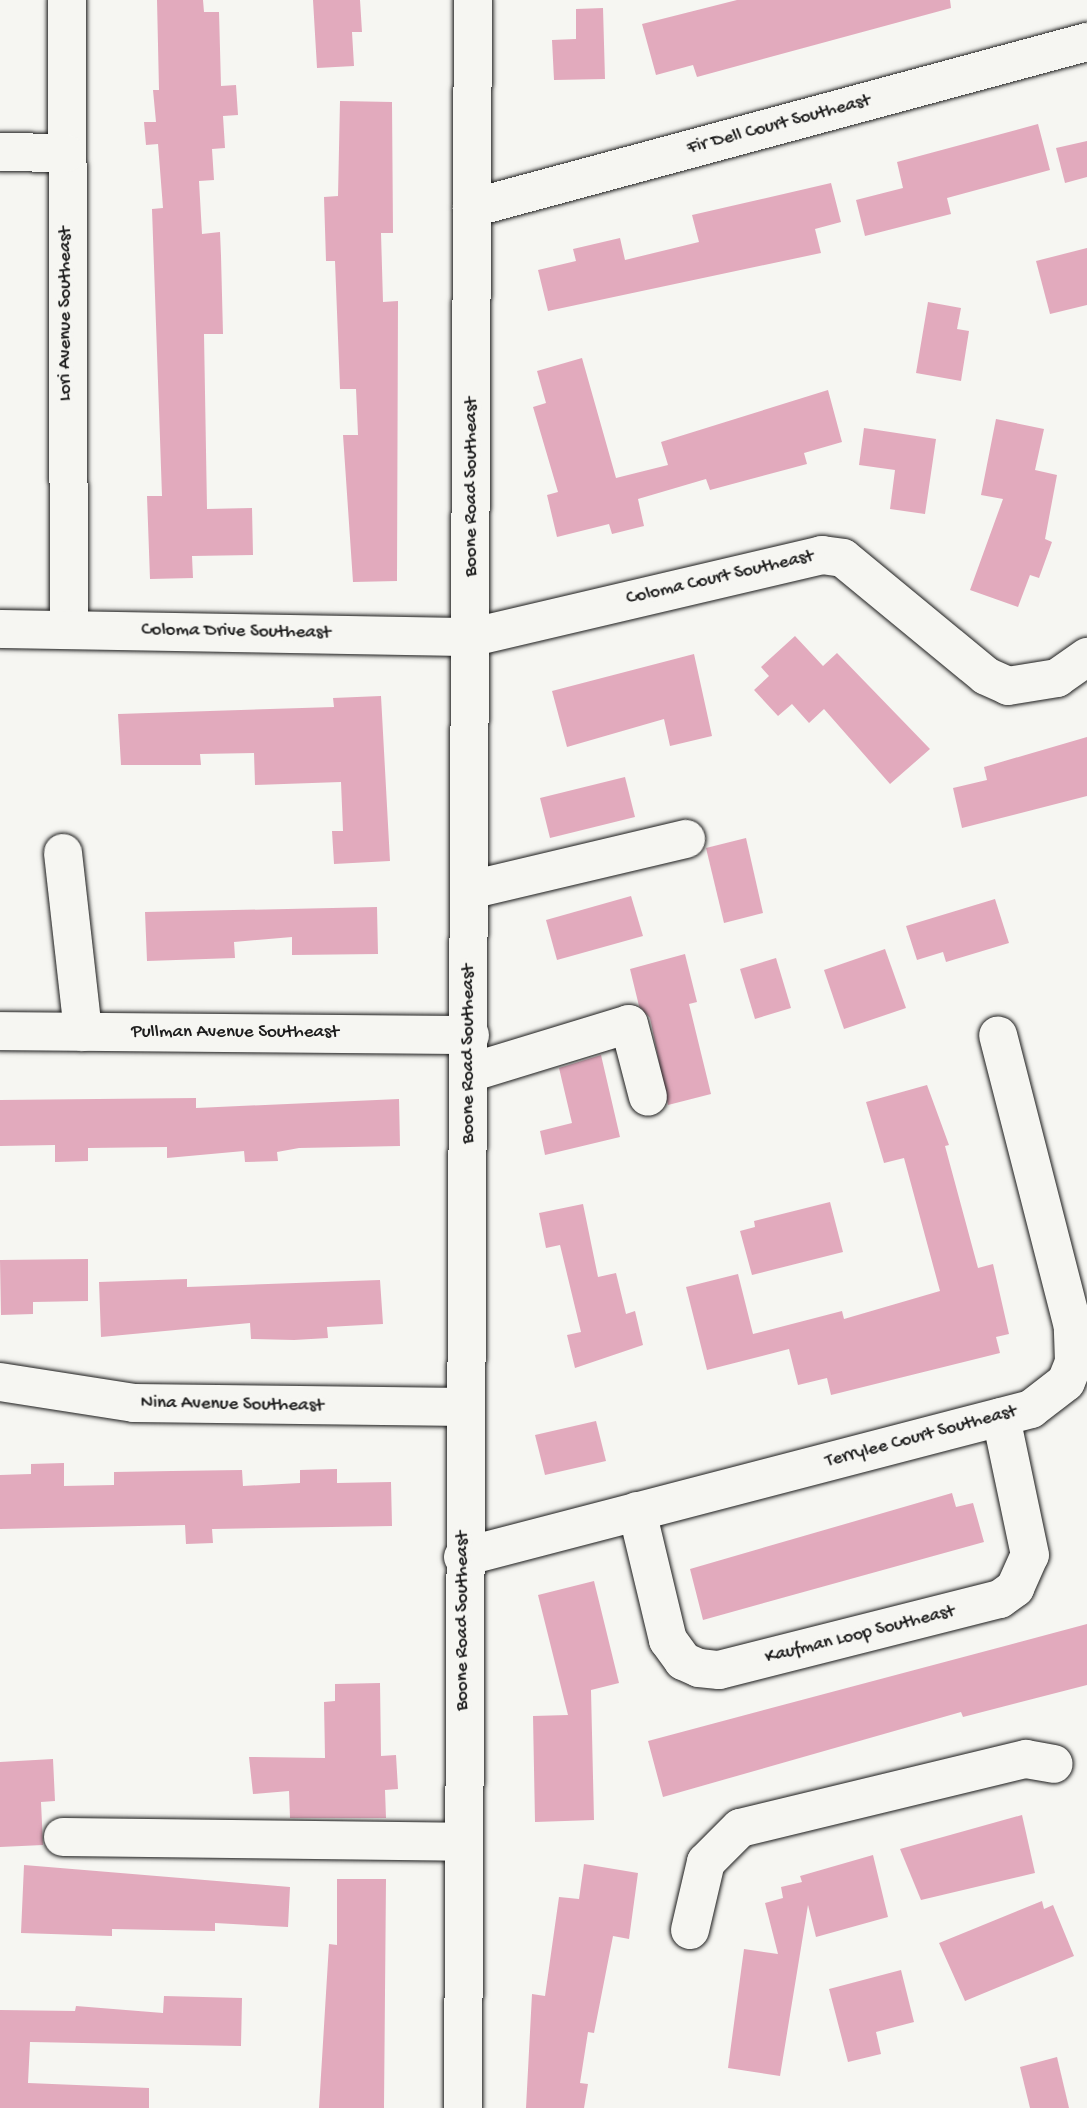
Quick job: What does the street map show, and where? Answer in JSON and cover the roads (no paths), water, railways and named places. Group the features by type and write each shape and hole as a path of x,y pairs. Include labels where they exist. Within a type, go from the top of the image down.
{"street":[{"name":"Lori Avenue Southeast","path":"67,0 65,153 69,629"},
{"name":"Boone Road Southeast","path":"463,2108 463,1557 470,1034 473,0"},
{"name":"Fir Dell Court Southeast","path":"472,208 1087,42"},
{"path":"0,152 65,153"},
{"name":"Coloma Court Southeast","path":"472,637 822,555 843,558 986,676 1008,686 1057,678 1087,657"},
{"name":"Coloma Drive Southeast","path":"0,629 472,637"},
{"path":"470,890 686,839"},
{"path":"63,853 83,1032"},
{"path":"469,1073 629,1024 648,1097"},
{"name":"Pullman Avenue Southeast","path":"0,1031 470,1034"},
{"name":"Terrylee Court Southeast","path":"463,1557 1001,1417 1051,1395 1074,1362 1073,1327 998,1035"},
{"name":"Nina Avenue Southeast","path":"0,1382 134,1404 466,1408"},
{"name":"Kaufman Loop Southeast","path":"637,1511 668,1640 683,1661 699,1668 719,1670 987,1603 1015,1588 1030,1555 1001,1417"},
{"path":"690,1930 706,1861 740,1828 1026,1759 1054,1764"},
{"path":"63,1837 463,1842"}]}
